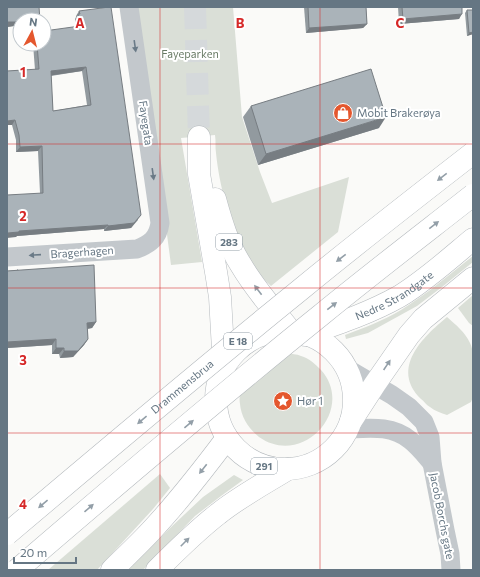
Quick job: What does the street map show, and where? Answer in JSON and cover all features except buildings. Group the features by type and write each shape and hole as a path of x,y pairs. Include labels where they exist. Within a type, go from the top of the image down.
{"main road":[{"name":"283","path":"224,367 220,297 200,174 199,136 220,216 230,244 240,264 248,277 298,333"},
{"name":"Drammensbrua","path":"7,534 222,353 473,153"},
{"path":"17,570 322,314 473,195"},
{"name":"Nedre Strandgate","path":"298,333 355,317 400,296 420,282 473,239"},
{"path":"349,425 409,335 423,319 473,278"},
{"name":"291","path":"278,332 298,333 318,340 329,347 338,357 346,368 351,381 354,394 353,408 349,425 340,442 330,453 317,462 303,467 288,470 274,469 260,465 247,458 226,438 217,417 216,392 224,367 241,347 252,339 265,334 278,332"},
{"path":"112,570 151,531 183,494 206,467 226,438"},
{"name":"291","path":"157,570 191,536 219,513 288,470"}],"street":[{"name":"Fayegata","path":"129,7 160,223 159,230 154,238"},
{"name":"Bragerhagen","path":"7,257 137,249 148,245 154,238"},
{"name":"Jacob Borchs gate","path":"346,368 375,384 409,407 424,422 430,437 432,463 451,570"},
{"name":"Jacob Borchs gate","path":"349,425 399,432 412,441 432,463"}],"green space":[{"name":"Fayeparken","path":"137,7 233,7 242,117 272,203 349,177 338,232 271,286 256,271 244,253 234,230 217,165 215,135 181,138 202,262 171,265"},
{"path":"473,256 473,262 417,306 368,333 346,339 345,335 367,327 411,304"},
{"path":"473,295 473,326 458,308"},
{"path":"447,317 463,332 468,339 472,348 474,369 473,397 471,402 447,415 434,410 421,399 412,387 409,376 409,365 413,354 420,344 428,334"},
{"path":"286,353 307,358 321,370 330,385 332,401 328,417 320,430 307,440 292,445 276,445 259,437 249,426 241,409 240,389"},
{"path":"160,474 170,488 153,509 97,570 48,570"},
{"path":"234,475 243,480 195,516 143,570 128,570 203,497"}],"tunnel":[{"path":"195,7 199,137"}],"place":[{"name":"Mobit Brakerøya","path":"343,113"},
{"name":"Hør 1","path":"283,401"}]}
